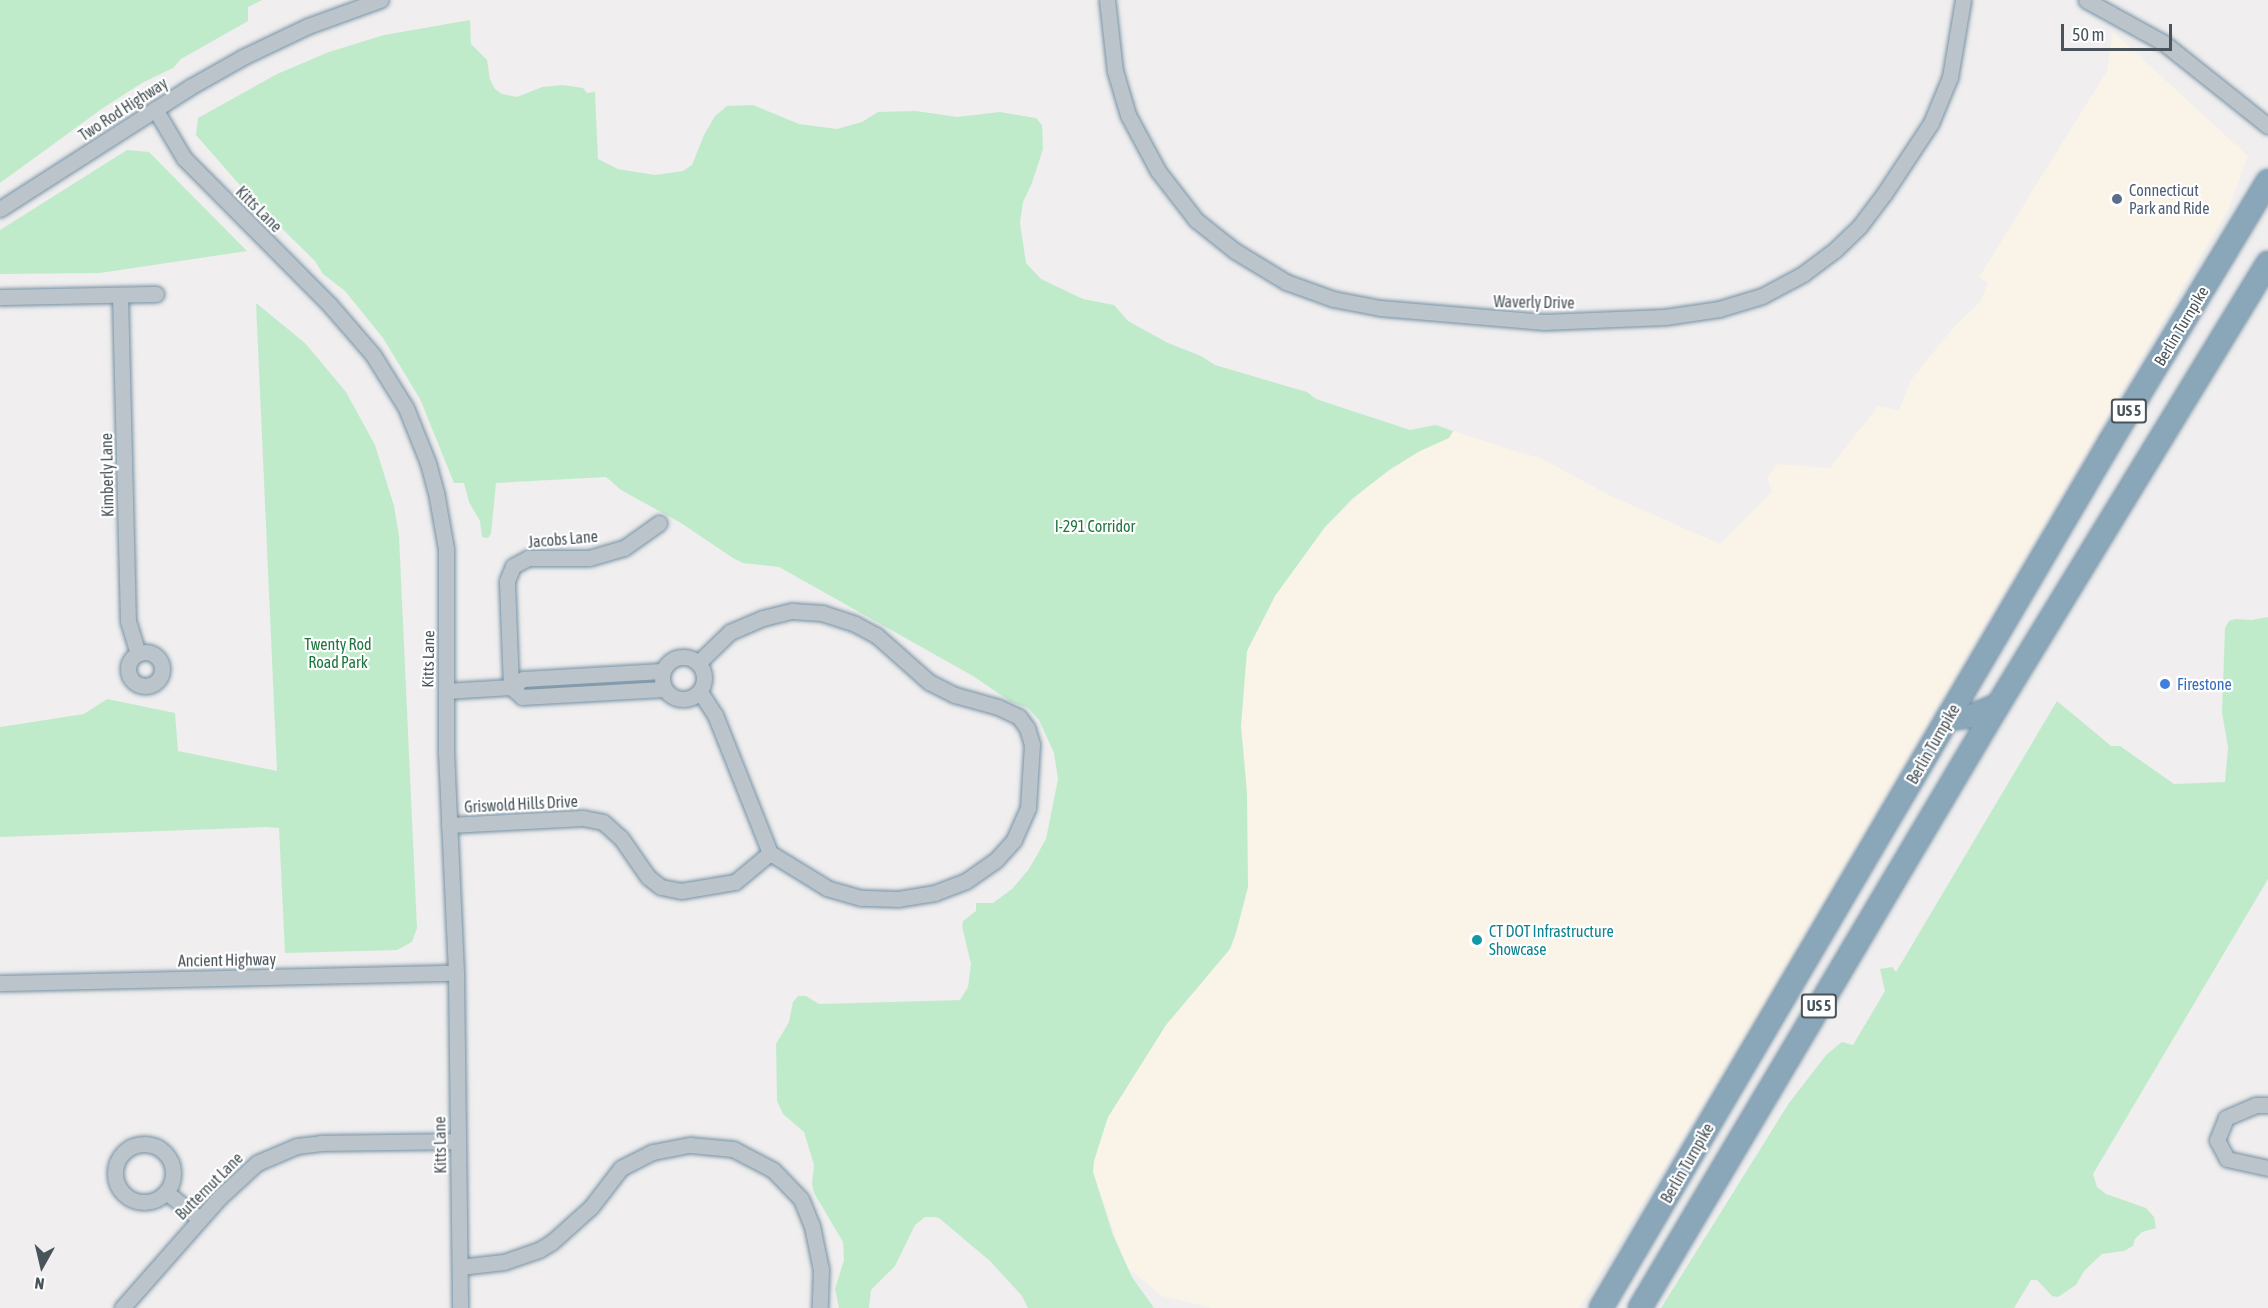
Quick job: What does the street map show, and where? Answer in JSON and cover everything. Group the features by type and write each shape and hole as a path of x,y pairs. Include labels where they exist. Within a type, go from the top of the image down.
{"highway":[{"name":"Berlin Turnpike","path":"1601,1308 1947,719 2268,181"},
{"name":"Berlin Turnpike","path":"1640,1308 1998,705 2268,263"},
{"path":"2228,329 2268,287"},
{"path":"1947,719 1972,716 1998,705"}],"street":[{"name":"Two Rod Highway","path":"0,209 155,109 269,43 336,14 380,0"},
{"name":"Waverly Drive","path":"1107,0 1115,71 1128,115 1158,171 1190,212 1235,251 1286,282 1333,299 1380,308 1544,322 1665,317 1719,309 1762,296 1803,274 1835,250 1859,227 1884,194 1938,108 1950,77 1963,0"},
{"path":"2086,0 2164,43 2268,126"},
{"name":"Kitts Lane","path":"155,109 172,140 201,177 354,330 406,408 428,463 445,540 449,825 456,973 460,1308"},
{"path":"0,297 156,294"},
{"name":"Kimberly Lane","path":"120,295 129,621 138,653"},
{"name":"Jacobs Lane","path":"511,687 507,581 513,566 528,558 589,558 624,548 659,523"},
{"path":"698,663 730,632 763,618 792,611 822,613 855,624 876,635 929,682 955,695 998,707 1019,717 1027,728 1032,744 1028,808 1014,840 996,860 966,881 935,893 898,899 861,898 827,888 770,853 715,715 699,692"},
{"path":"678,657 692,659 698,663 704,676 699,692 684,699 671,696 664,689 662,671 671,660 678,657"},
{"path":"446,691 511,687 523,679 662,671"},
{"path":"511,687 522,697 664,689"},
{"name":"Griswold Hills Drive","path":"449,825 583,818 603,822 621,838 648,877 661,887 681,891 735,882 770,853"},
{"name":"Ancient Highway","path":"0,983 456,973"},
{"path":"2268,1105 2256,1106 2226,1118 2217,1140 2227,1159 2268,1168"},
{"name":"Butternut Lane","path":"129,1306 200,1218 257,1163 297,1146 350,1142 459,1141"},
{"path":"460,1267 504,1262 539,1250 552,1242 591,1207 621,1168 653,1152 690,1145 733,1149 773,1170 801,1199 812,1226 821,1270 820,1308"},
{"path":"166,1192 200,1218"}],"shaded area":[{"path":"2113,32 2248,156 2228,210 1743,1039 1579,1308 1212,1308 1162,1296 1126,1267 1093,1172 1095,1151 1106,1121 1166,1025 1230,949 1236,933 1248,887 1246,788 1241,726 1246,651 1275,596 1317,536 1365,488 1411,456 1451,436 1453,431 1542,459 1613,497 1720,544 1772,492 1767,477 1778,464 1830,468 1878,406 1899,410 1911,380 1952,329 1980,302 1988,283 1979,277 2107,71"}],"green space":[{"path":"0,0 262,0 248,7 248,21 181,59 173,68 142,83 103,108 0,183"},
{"name":"I-291 Corridor","path":"470,20 471,44 487,60 490,80 495,89 502,94 517,97 542,87 563,85 583,88 587,93 595,92 598,159 618,169 655,175 683,171 692,165 704,135 715,116 727,106 753,105 799,124 837,129 862,122 878,112 916,111 957,117 1000,112 1036,118 1042,125 1043,149 1023,202 1020,223 1026,263 1041,279 1083,299 1114,305 1128,321 1215,365 1307,392 1316,399 1410,430 1436,425 1453,431 1449,438 1420,451 1389,470 1352,499 1325,527 1275,596 1247,651 1241,726 1247,792 1248,887 1236,933 1230,949 1166,1025 1108,1117 1094,1161 1093,1172 1113,1235 1132,1277 1154,1308 1028,1308 1022,1296 990,1261 939,1218 925,1217 915,1225 895,1266 871,1290 869,1308 839,1308 835,1289 844,1260 843,1242 814,1193 812,1184 814,1165 804,1132 783,1114 777,1101 776,1044 789,1022 793,1002 798,996 806,996 819,1004 960,1000 968,987 971,964 962,926 963,921 976,911 976,903 993,903 1012,889 1029,869 1046,839 1058,779 1054,753 1039,720 1028,708 1011,702 973,676 779,567 743,563 733,558 681,523 621,490 606,477 496,483 491,534 488,538 482,537 480,521 469,502 464,483 454,483 420,399 383,338 345,291 323,274 315,261 252,199 196,135 198,118 277,74 329,52 384,35"},
{"path":"127,150 149,152 247,251 100,273 0,274 0,230"},
{"name":"Twenty Rod Road Park","path":"256,303 305,343 346,392 375,445 394,506 399,536 417,928 412,942 397,950 285,953 279,828 0,837 0,727 84,714 107,699 175,713 178,751 277,771"},
{"path":"2268,617 2268,879 2093,1174 2097,1187 2106,1194 2146,1208 2154,1217 2156,1228 2142,1232 2135,1239 2133,1246 2124,1251 2102,1254 2084,1271 2076,1285 2058,1297 2052,1296 2037,1280 2031,1280 2014,1308 1661,1308 1789,1103 1827,1054 1842,1042 1853,1045 1885,991 1880,969 1892,967 1896,972 2057,701 2111,746 2120,746 2174,784 2225,782 2228,747 2222,713 2225,628 2229,621 2235,619 2252,620"}],"place":[{"name":"Connecticut Park and Ride","path":"2117,199"},
{"name":"Firestone","path":"2165,684"},
{"name":"CT DOT Infrastructure Showcase","path":"1477,940"}]}
